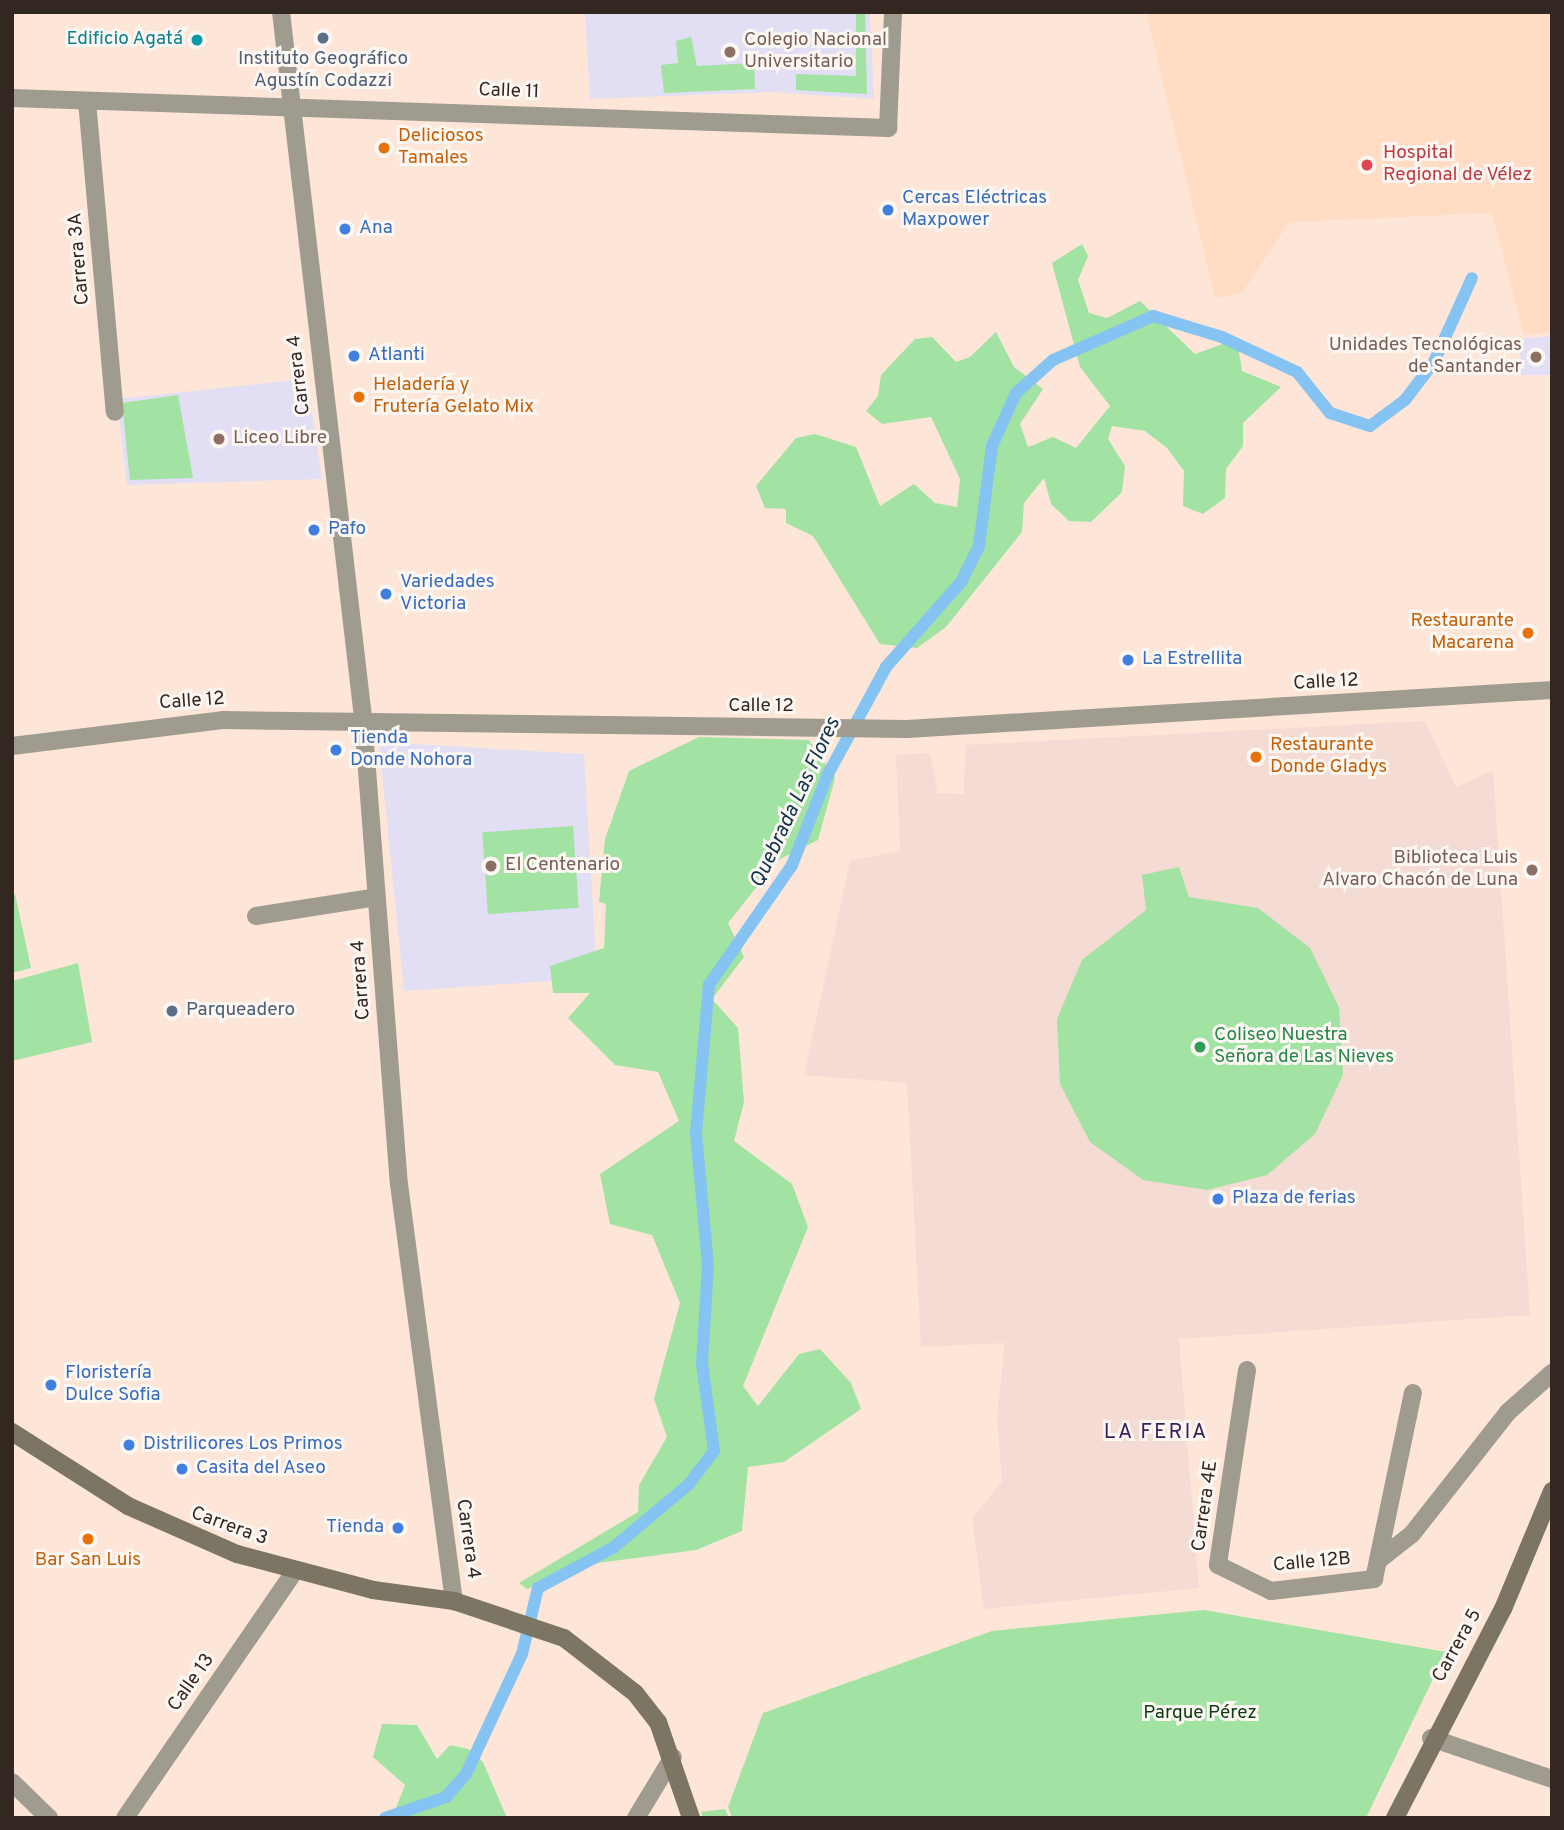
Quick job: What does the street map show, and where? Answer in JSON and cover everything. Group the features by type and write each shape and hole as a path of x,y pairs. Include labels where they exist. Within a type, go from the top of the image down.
{"street":[{"name":"Carrera 4","path":"281,12 288,104 363,718 399,1184 454,1601 564,1638 635,1693 658,1722 673,1757 691,1818"},
{"name":"Calle 11","path":"12,98 288,104 888,128 893,12"},
{"name":"Carrera 3A","path":"87,101 115,412"},
{"name":"Calle 12","path":"12,746 224,720 363,718 731,729 907,729 1552,690"},
{"path":"256,916 377,897"},
{"name":"Carrera 4E","path":"1218,1565 1247,1370"},
{"path":"1379,1560 1412,1534 1508,1412 1552,1373"},
{"path":"1379,1560 1413,1393"},
{"name":"Carrera 3","path":"12,1432 128,1506 294,1572 454,1601"},
{"name":"Carrera 5","path":"1395,1818 1431,1738 1503,1609 1552,1491"},
{"name":"Calle 12B","path":"1218,1565 1271,1591 1374,1578 1379,1560"},
{"name":"Calle 13","path":"125,1818 294,1572"},
{"path":"1431,1738 1552,1779"},
{"path":"636,1818 673,1757"},
{"path":"12,1782 49,1818"}],"shaded area":[{"name":"Colegio Nacional Universitario","path":"585,12 870,12 874,99 772,92 590,99"},
{"name":"Hospital Regional de Vélez","path":"1146,12 1552,12 1552,332 1524,335 1492,213 1289,222 1242,293 1215,298"},
{"name":"Unidades Tecnológicas de Santander","path":"1552,336 1552,375 1518,375 1521,339"},
{"name":"Liceo Libre","path":"307,379 322,479 127,485 117,399"},
{"name":"Plaza de ferias","path":"1425,721 1456,787 1493,770 1530,1315 1179,1339 1199,1588 984,1609 972,1519 1002,1481 997,1416 1005,1343 921,1347 907,1083 804,1075 850,861 900,851 896,755 930,753 938,793 964,794 965,745"},
{"name":"El Centenario","path":"379,742 584,754 597,978 404,991"}],"green space":[{"path":"856,12 865,12 867,94 796,90 796,74 856,76"},
{"path":"691,37 697,66 754,63 755,89 664,93 661,65 678,63 676,41"},
{"path":"1082,244 1088,256 1078,280 1089,313 1107,318 1140,301 1195,354 1237,339 1242,371 1281,387 1243,423 1243,446 1226,469 1225,498 1203,514 1183,506 1184,471 1167,448 1145,431 1112,426 1108,439 1125,466 1122,492 1091,522 1069,521 1051,504 1044,478 1024,503 1022,532 946,627 917,648 880,644 813,536 786,523 786,509 765,508 756,486 796,438 815,434 856,447 880,506 914,484 935,503 957,507 960,479 931,417 882,424 866,411 878,396 881,375 915,339 932,337 956,362 970,357 996,332 1014,367 1043,389 1020,424 1028,447 1053,437 1076,448 1110,406 1080,367 1052,263"},
{"path":"178,395 193,478 130,480 122,403"},
{"path":"699,737 809,740 835,778 818,840 778,860 728,923 744,957 712,999 738,1028 744,1102 734,1141 792,1184 808,1227 743,1386 758,1406 799,1354 820,1349 851,1383 861,1409 784,1462 748,1467 742,1531 696,1550 598,1563 527,1589 519,1583 638,1512 639,1485 667,1437 654,1399 680,1303 652,1235 610,1224 600,1174 679,1121 658,1072 615,1065 568,1018 590,993 553,993 550,966 604,948 606,904 599,902 605,839 629,771"},
{"path":"573,826 579,908 488,914 482,832"},
{"name":"Coliseo Nuestra Señora de Las Nieves","path":"1179,867 1189,897 1258,908 1310,948 1339,1007 1343,1075 1315,1134 1267,1175 1207,1190 1143,1180 1090,1142 1060,1084 1057,1019 1082,960 1146,910 1142,875"},
{"path":"15,894 31,968 12,973 12,895"},
{"path":"78,963 92,1042 12,1061 12,981"},
{"name":"Parque Pérez","path":"1204,1610 1446,1652 1366,1818 732,1818 728,1807 763,1713 992,1631"},
{"path":"382,1724 417,1725 437,1759 450,1745 468,1749 483,1762 507,1818 392,1818 405,1785 373,1757"},
{"path":"725,1809 729,1818 703,1818 701,1812"}],"waterway":[{"name":"Quebrada Las Flores","path":"385,1818 446,1797 466,1774 522,1654 538,1588 614,1547 689,1484 714,1451 702,1363 708,1265 696,1133 709,985 792,865 828,774 886,667 961,582 979,546 992,446 1016,393 1053,360 1153,316 1222,337 1297,372 1330,413 1370,426 1405,400 1434,362 1472,278"}],"place":[{"name":"Instituto Geográfico Agustín Codazzi","path":"323,38"},
{"name":"Edificio Agatá","path":"197,40"},
{"name":"Colegio Nacional Universitario","path":"730,52"},
{"name":"Deliciosos Tamales","path":"384,148"},
{"name":"Hospital Regional de Vélez","path":"1367,165"},
{"name":"Cercas Eléctricas Maxpower","path":"888,210"},
{"name":"Ana","path":"345,229"},
{"name":"Atlanti","path":"354,356"},
{"name":"Unidades Tecnológicas de Santander","path":"1536,357"},
{"name":"Heladería y Frutería Gelato Mix","path":"359,397"},
{"name":"Liceo Libre","path":"219,439"},
{"name":"Pafo","path":"314,530"},
{"name":"Variedades Victoria","path":"386,594"},
{"name":"Restaurante Macarena","path":"1528,633"},
{"name":"La Estrellita","path":"1128,660"},
{"name":"Tienda Donde Nohora","path":"336,750"},
{"name":"Restaurante Donde Gladys","path":"1256,757"},
{"name":"El Centenario","path":"491,866"},
{"name":"Biblioteca Luis Alvaro Chacón de Luna","path":"1532,870"},
{"name":"Parqueadero","path":"172,1011"},
{"name":"Coliseo Nuestra Señora de Las Nieves","path":"1200,1047"},
{"name":"Plaza de ferias","path":"1218,1199"},
{"name":"Floristería Dulce Sofia","path":"51,1385"},
{"name":"Distrilicores Los Primos","path":"129,1445"},
{"name":"Casita del Aseo","path":"182,1469"},
{"name":"Tienda","path":"398,1528"},
{"name":"Bar San Luis","path":"88,1539"}],"district":[{"name":"LA FERIA","path":"1156,1433"}]}
